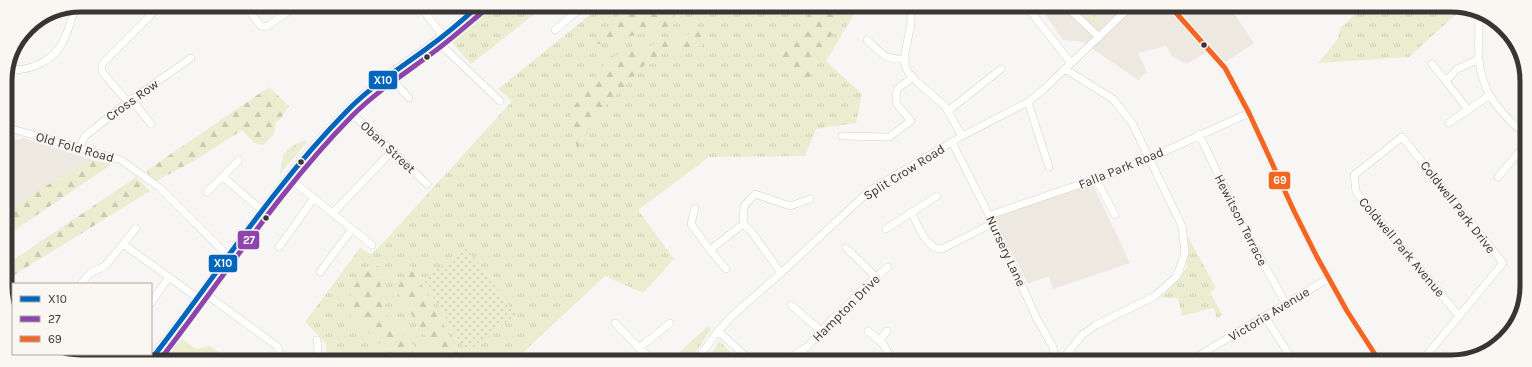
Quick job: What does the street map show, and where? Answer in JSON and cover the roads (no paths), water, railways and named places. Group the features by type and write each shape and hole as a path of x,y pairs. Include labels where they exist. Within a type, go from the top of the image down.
{"main road":[{"path":"155,355 263,211 320,140 348,110 388,76 440,39 472,12"}],"street":[{"path":"13,70 36,66 48,60 56,52 64,40 75,12"},
{"path":"151,124 102,72 102,64 154,12"},
{"path":"252,15 261,26 266,27 288,12"},
{"path":"423,12 440,39 500,101"},
{"path":"554,30 576,12"},
{"path":"911,12 911,24 905,59 908,72 912,78 948,111 962,136"},
{"path":"1031,12 1071,62"},
{"path":"1072,12 1099,37"},
{"name":"Split Crow Road","path":"700,355 718,331 732,316 781,273 869,191 962,136 1028,102 1044,89 1125,12"},
{"path":"1176,12 1225,68 1249,112 1294,212 1329,278 1376,355"},
{"path":"1479,18 1479,59 1482,74 1493,101 1507,118 1520,129"},
{"path":"867,40 887,58 893,60 905,59"},
{"name":"Cross Row","path":"79,147 85,136 129,100 191,58"},
{"path":"1446,81 1457,69 1479,59"},
{"path":"1432,64 1468,110"},
{"path":"948,111 1001,69"},
{"path":"1065,69 1113,99 1132,123 1182,226 1184,253 1177,276 1155,296 1096,324 1082,335 1066,355"},
{"path":"388,76 409,98"},
{"path":"842,136 889,137 911,121 896,103 896,96 897,89 912,78"},
{"path":"1449,124 1490,95"},
{"path":"1028,102 1049,167"},
{"name":"Oban Street","path":"348,110 427,184"},
{"name":"Falla Park Road","path":"990,215 1096,179 1150,158 1249,112"},
{"name":"Old Fold Road","path":"12,129 121,160 160,188 229,257"},
{"name":"Hewitson Terrace","path":"1199,134 1242,226 1286,304"},
{"name":"Coldwell Park Drive","path":"1354,175 1402,137 1503,263 1427,355"},
{"name":"Nursery Lane","path":"952,142 990,215 1037,319 1052,347 1054,355"},
{"path":"333,213 392,151"},
{"path":"1498,177 1520,152"},
{"path":"207,192 239,160"},
{"name":"Coldwell Park Avenue","path":"1354,175 1356,192 1458,316"},
{"path":"223,177 263,211"},
{"path":"289,178 372,245"},
{"path":"1096,179 1115,215"},
{"path":"710,250 743,224 744,206 755,194 790,206 810,199"},
{"path":"886,229 937,196"},
{"path":"279,247 314,198"},
{"path":"695,208 691,224 726,269"},
{"path":"911,212 929,244 938,249 942,249 993,223"},
{"path":"743,224 752,232 781,273"},
{"path":"83,283 90,273 105,266 136,228"},
{"path":"320,272 352,229"},
{"path":"123,244 169,277 200,295 278,347 280,355"},
{"path":"846,248 876,277"},
{"name":"Hampton Drive","path":"794,355 808,346 821,331 888,267"},
{"path":"152,302 169,277"},
{"name":"Victoria Avenue","path":"1200,355 1329,278"},
{"path":"791,305 821,331"},
{"path":"1265,317 1289,355"},
{"path":"615,323 647,355"},
{"path":"639,348 670,323"},
{"path":"718,331 744,355"},
{"path":"868,331 879,340 889,355"},
{"path":"879,340 888,331"},
{"path":"317,340 319,352 318,355"}]}
